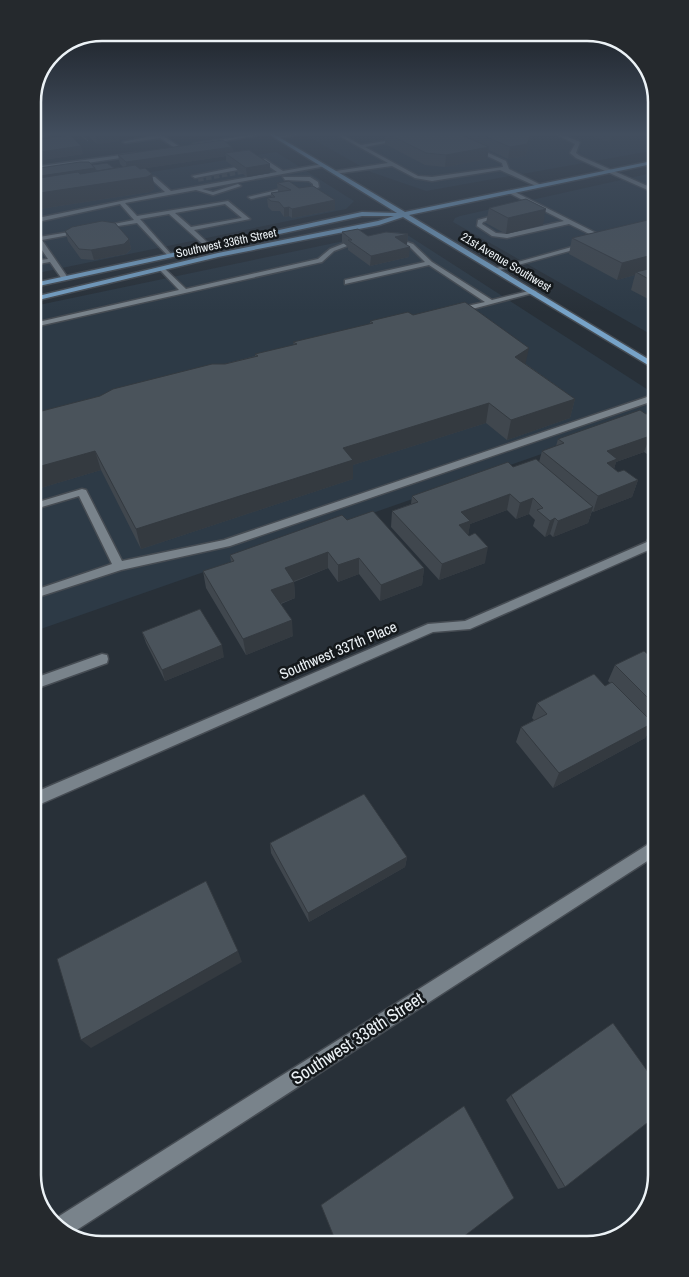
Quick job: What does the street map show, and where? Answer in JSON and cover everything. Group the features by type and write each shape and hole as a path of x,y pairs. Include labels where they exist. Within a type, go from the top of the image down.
{"main road":[{"name":"21st Avenue Southwest","path":"369,193 648,363"},
{"path":"405,214 508,193"},
{"name":"Southwest 336th Street","path":"41,283 362,214 405,214"},
{"name":"Southwest 336th Street","path":"41,297 218,255 379,223 405,214"},
{"path":"41,292 54,289 64,278"}],"street":[{"path":"41,219 170,193"},
{"path":"206,193 220,193"},
{"path":"268,193 248,197 267,198 293,193"},
{"path":"512,193 606,240"},
{"path":"41,239 229,201 247,218 190,230"},
{"path":"121,202 169,255"},
{"path":"532,210 542,208"},
{"path":"170,212 208,246"},
{"path":"512,213 485,218 480,220 479,226 494,235 506,236 570,222"},
{"path":"496,269 615,237"},
{"path":"383,238 399,240 411,245 430,263 490,302"},
{"path":"41,244 64,278"},
{"path":"41,323 320,261 332,250 345,245"},
{"path":"41,262 52,260"},
{"path":"348,282 430,263"},
{"path":"162,269 184,291"},
{"path":"448,314 534,292"},
{"path":"41,592 119,566 226,543 648,400"},
{"path":"41,504 82,492 119,566"},
{"name":"Southwest 337th Place","path":"41,796 432,627 466,626 648,546"},
{"path":"41,682 102,659"},
{"name":"Southwest 338th Street","path":"66,1224 648,851"}],"shaded area":[{"path":"41,193 341,193 354,201 346,209 41,272"},
{"path":"565,193 648,193 648,333 453,222 455,218"},
{"path":"398,232 409,236 648,390 648,417 41,629 41,305 382,233"}],"building":[{"path":"271,193 323,193 335,200 292,209 289,207 284,208 279,202 271,201 267,198 275,197"},
{"path":"526,199 546,209 508,218 489,208"},
{"path":"648,220 648,256 622,263 572,238"},
{"path":"102,221 115,223 129,239 124,244 91,250 79,249 65,231 72,227"},
{"path":"358,229 368,236 386,232 408,234 395,237 410,247 371,256 348,240 352,240 342,232"},
{"path":"648,269 648,279 636,272"},
{"path":"465,302 529,348 515,357 575,399 511,420 489,403 343,448 353,460 136,529 95,451 41,466 41,411 100,396 113,389 212,364 225,364 258,356 255,354 297,344 293,342 373,323 370,321 408,312 413,315"},
{"path":"640,410 646,414 648,413 648,437 607,451 617,459 607,463 618,472 624,470 638,480 598,496 542,451 564,443 558,439"},
{"path":"536,459 593,507 558,521 555,518 550,521 537,510 543,508 533,498 520,503 510,494 461,512 470,521 459,525 469,536 475,533 488,547 442,564 392,511 418,502 412,496 508,462 513,467"},
{"path":"373,511 424,568 381,585 359,558 338,565 328,552 285,568 294,582 271,590 292,620 243,639 203,571 234,561 230,555 342,515 347,520"},
{"path":"200,609 222,645 162,670 142,632"},
{"path":"644,651 648,654 648,698 615,665"},
{"path":"594,674 605,686 612,682 648,718 648,726 559,773 521,727 547,714 537,703"},
{"path":"364,794 407,857 308,913 270,843"},
{"path":"206,881 238,951 81,1040 57,959"},
{"path":"613,1023 648,1072 648,1122 565,1187 511,1095"},
{"path":"464,1106 514,1198 465,1236 334,1236 321,1205"}]}
